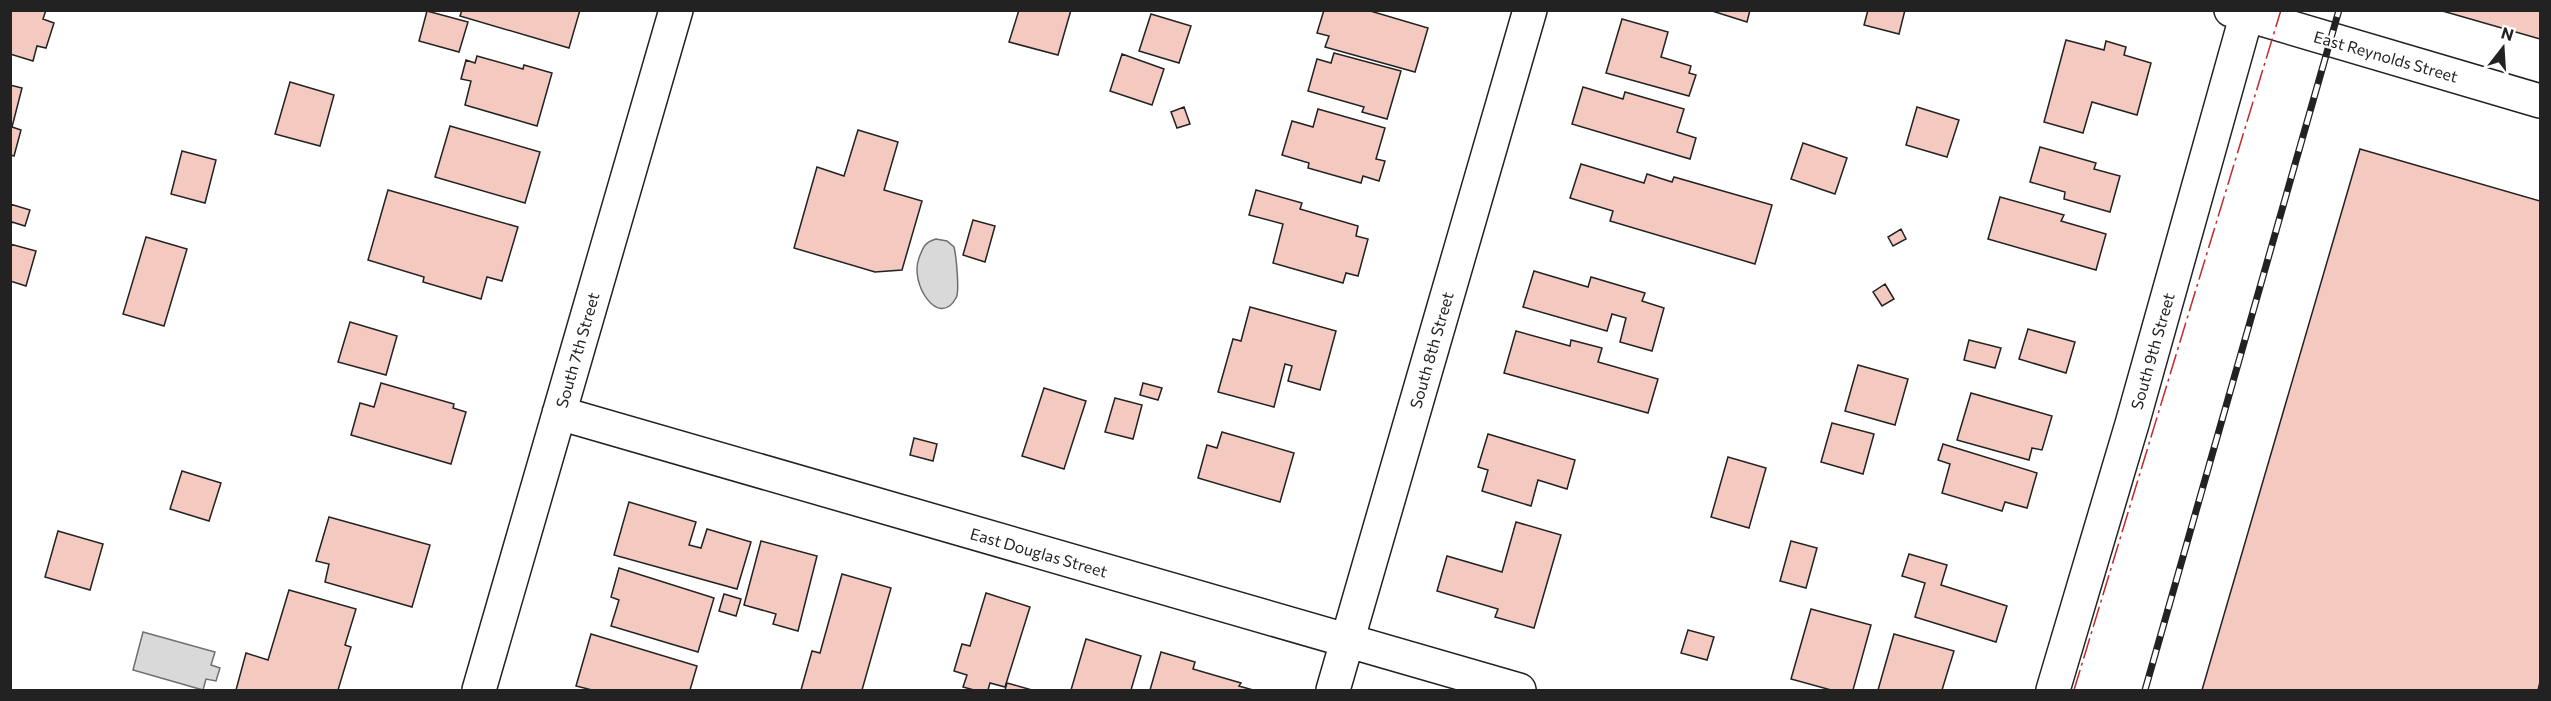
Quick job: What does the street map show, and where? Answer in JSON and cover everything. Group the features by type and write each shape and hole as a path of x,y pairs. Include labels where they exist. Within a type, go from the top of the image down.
{"street":[{"name":"South 7th Street","path":"478,690 676,10"},
{"name":"South 8th Street","path":"1333,690 1530,10"},
{"name":"East Reynolds Street","path":"2242,12 2541,101"},
{"name":"South 9th Street","path":"2053,690 2132,424 2242,12"},
{"name":"East Douglas Street","path":"559,413 1519,690"}],"shaded area":[{"path":"936,239 947,241 954,247 957,273 956,298 949,306 942,308 934,306 927,299 918,280 917,268 923,248 927,243"},
{"path":"143,632 215,652 211,665 220,668 216,681 206,679 203,690 133,670"}],"building":[{"path":"10,10 46,10 43,19 54,23 46,48 37,46 33,61 10,54"},
{"path":"462,10 580,10 569,48 460,16"},
{"path":"1019,10 1071,10 1058,55 1009,42"},
{"path":"1324,10 1367,10 1428,28 1415,72 1325,47 1329,36 1317,33"},
{"path":"1709,10 1750,10 1747,22"},
{"path":"1868,10 1905,10 1899,34 1864,25"},
{"path":"2439,10 2540,10 2540,39"},
{"path":"427,11 468,22 459,52 419,41"},
{"path":"1151,14 1191,26 1179,63 1139,51"},
{"path":"1622,19 1668,32 1661,57 1691,66 1689,73 1696,75 1689,96 1606,73"},
{"path":"2066,40 2104,50 2106,41 2126,47 2124,55 2151,63 2137,115 2092,102 2083,133 2044,122"},
{"path":"1334,53 1401,71 1387,119 1362,112 1364,107 1308,91 1317,59 1331,63"},
{"path":"1122,54 1164,69 1152,105 1110,91"},
{"path":"477,56 523,69 524,65 552,73 537,126 465,105 471,81 461,79 466,60 475,63"},
{"path":"290,82 334,95 320,146 275,134"},
{"path":"10,85 22,88 12,127 21,130 14,156 10,155"},
{"path":"1583,87 1623,99 1625,92 1684,109 1677,132 1696,138 1690,159 1572,124"},
{"path":"1184,107 1190,124 1177,128 1171,112"},
{"path":"1917,107 1959,120 1947,157 1906,145"},
{"path":"1318,109 1385,128 1376,159 1385,161 1379,181 1363,176 1361,183 1308,168 1309,163 1282,155 1292,121 1313,127"},
{"path":"450,126 540,152 525,203 435,177"},
{"path":"858,130 898,142 884,190 922,201 902,270 875,272 794,248 817,167 844,176"},
{"path":"1803,143 1847,158 1835,194 1791,179"},
{"path":"2040,147 2096,163 2094,169 2120,176 2110,212 2064,199 2065,192 2030,182"},
{"path":"2360,149 2540,201 2540,682 2538,690 2202,690"},
{"path":"182,151 216,160 205,203 171,194"},
{"path":"1581,164 1644,183 1647,174 1672,182 1674,177 1772,205 1755,264 1610,221 1613,211 1570,198"},
{"path":"388,190 518,227 502,281 487,277 481,299 423,282 424,277 368,260"},
{"path":"1256,190 1302,203 1300,209 1358,226 1356,236 1368,239 1358,276 1346,273 1343,283 1273,263 1283,224 1249,215"},
{"path":"2000,197 2064,215 2061,221 2106,234 2096,270 1988,239"},
{"path":"10,204 30,210 25,226 12,222 10,229"},
{"path":"973,220 995,226 985,262 963,255"},
{"path":"1901,229 1906,239 1893,246 1888,237"},
{"path":"146,237 187,249 164,326 123,314"},
{"path":"10,244 36,251 26,286 10,281"},
{"path":"1534,271 1588,287 1591,277 1645,293 1642,301 1664,308 1652,351 1620,342 1626,318 1612,314 1607,331 1523,307"},
{"path":"1885,284 1894,299 1882,306 1873,292"},
{"path":"1250,307 1336,331 1320,390 1288,381 1292,366 1285,364 1274,407 1218,392 1233,339 1241,341"},
{"path":"350,322 397,336 386,375 338,362"},
{"path":"2028,329 2075,342 2066,373 2019,359"},
{"path":"1516,331 1570,346 1571,340 1602,348 1598,362 1658,379 1648,413 1504,373"},
{"path":"1969,340 2001,348 1995,368 1964,360"},
{"path":"1858,365 1908,379 1895,425 1845,411"},
{"path":"381,383 454,404 453,408 466,412 451,464 351,435 360,403 374,407"},
{"path":"1143,383 1162,388 1158,400 1140,395"},
{"path":"1044,388 1086,401 1064,469 1022,456"},
{"path":"1971,393 2052,416 2042,450 2032,448 2029,460 1957,440"},
{"path":"1115,398 1142,405 1133,439 1105,432"},
{"path":"1832,423 1874,434 1863,474 1821,462"},
{"path":"1222,432 1294,453 1280,502 1198,478 1207,445 1217,448"},
{"path":"1488,434 1575,460 1567,489 1538,480 1531,506 1482,491 1488,470 1478,467"},
{"path":"914,438 937,444 933,461 910,455"},
{"path":"1943,444 2037,473 2027,508 2005,502 2002,511 1942,493 1950,464 1938,460"},
{"path":"1728,457 1766,468 1749,528 1711,517"},
{"path":"182,471 221,483 209,521 170,509"},
{"path":"629,502 696,522 689,545 701,548 707,529 751,542 737,589 614,555"},
{"path":"329,517 430,545 412,607 325,582 329,564 316,561"},
{"path":"1516,522 1561,535 1534,628 1495,617 1498,609 1437,591 1447,556 1502,572"},
{"path":"58,531 103,544 90,590 45,577"},
{"path":"761,541 817,556 798,631 773,624 776,614 744,605"},
{"path":"1791,541 1817,548 1806,588 1780,581"},
{"path":"1909,554 1947,565 1941,585 2007,606 1996,642 1915,617 1925,583 1902,576"},
{"path":"619,568 714,598 698,652 611,626 619,600 611,597"},
{"path":"842,574 891,588 862,690 801,690 812,651 820,653"},
{"path":"289,590 356,609 345,645 351,647 338,690 236,690 246,653 268,660"},
{"path":"986,593 1030,607 1005,687 990,683 988,690 974,690 963,687 967,675 954,671 962,644 970,646"},
{"path":"724,594 741,599 736,616 719,611"},
{"path":"1811,609 1871,625 1853,690 1831,690 1791,679"},
{"path":"1688,630 1714,637 1707,660 1681,653"},
{"path":"591,634 697,666 690,690 592,690 576,686"},
{"path":"1894,634 1954,651 1942,690 1878,690"},
{"path":"1086,639 1141,656 1131,690 1071,690"},
{"path":"1161,652 1195,662 1193,669 1241,683 1239,686 1253,690 1150,690"},
{"path":"1007,683 1032,690 1005,690"}],"railway":[{"path":"2145,690 2339,10"}],"power":[{"path":"2074,690 2281,10"}]}
